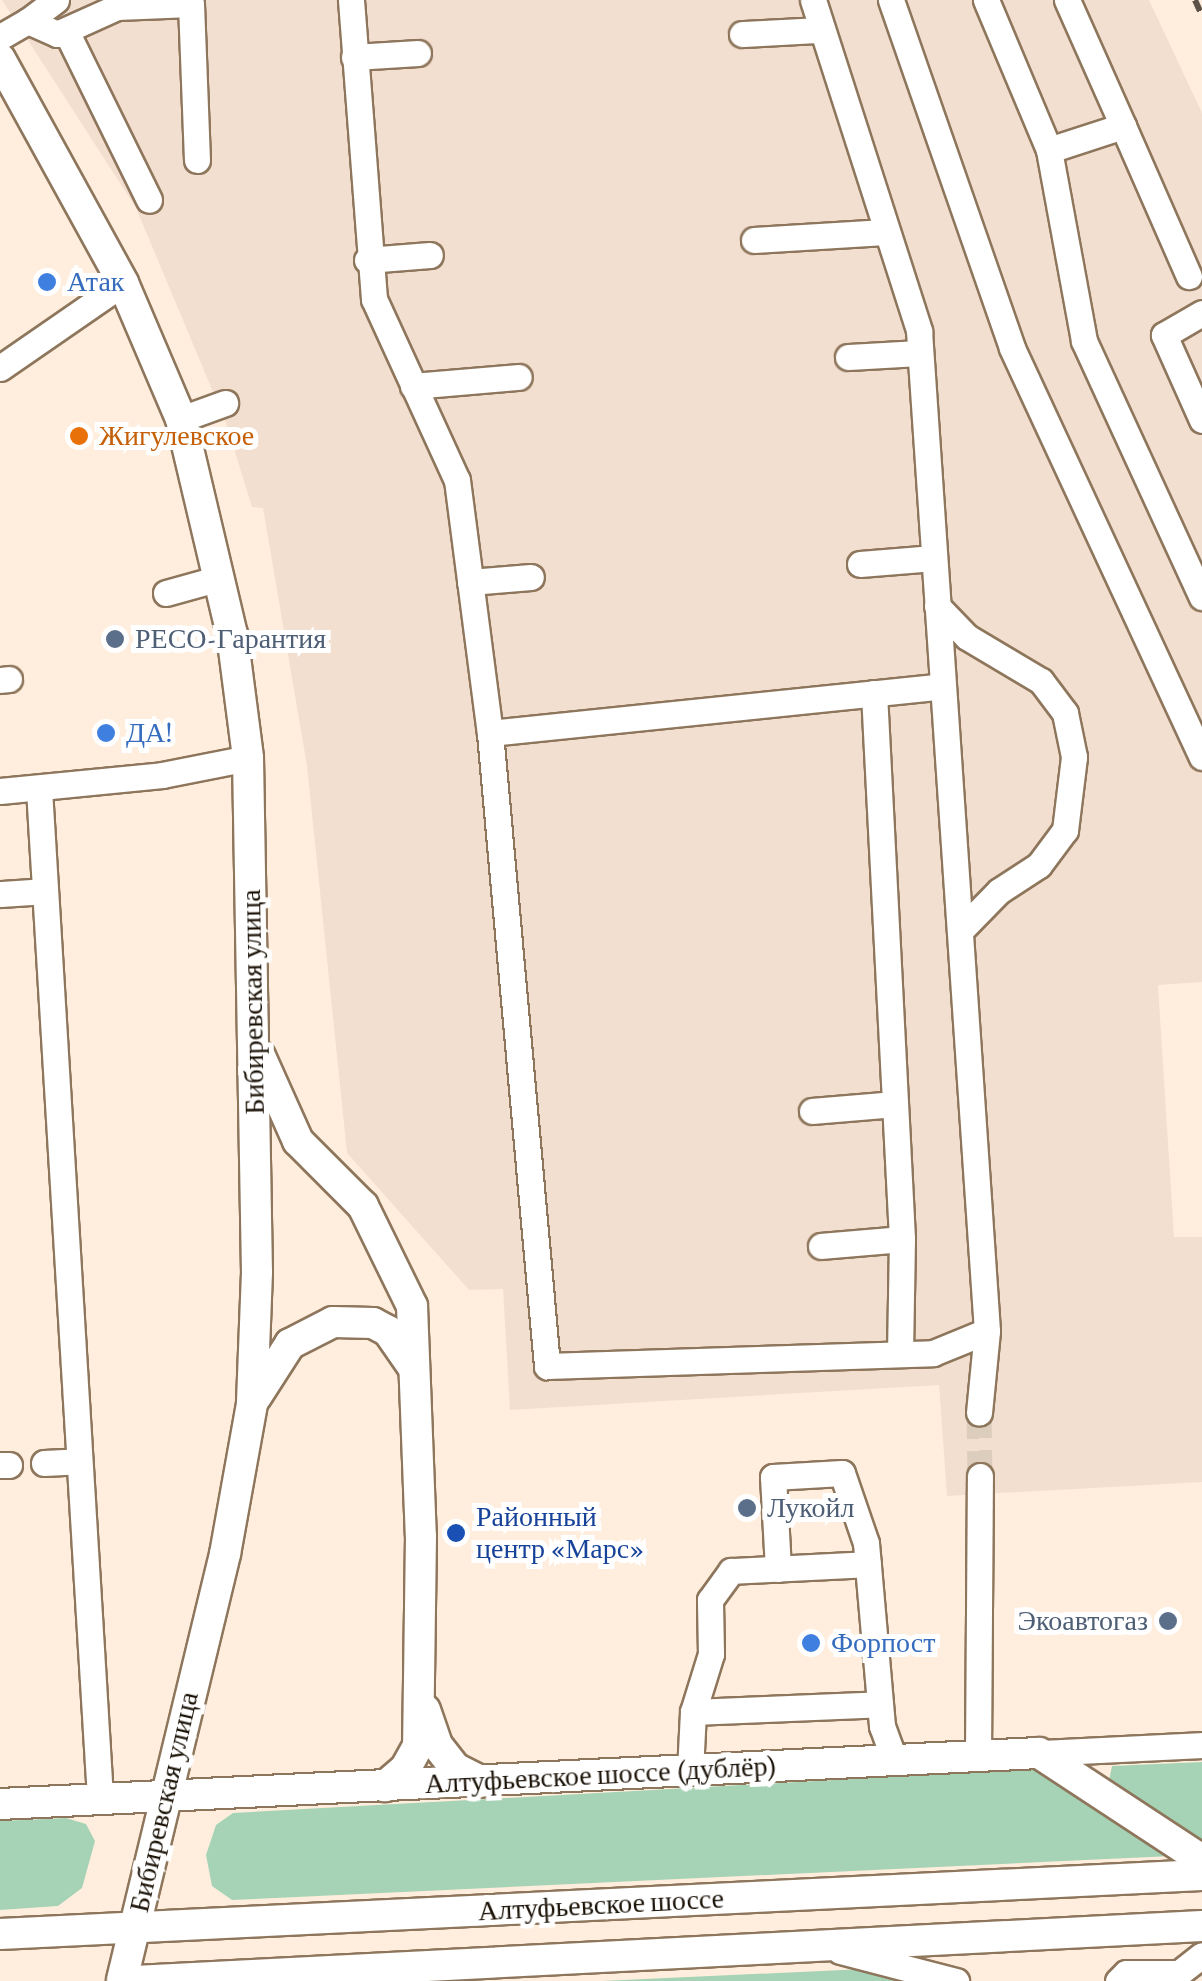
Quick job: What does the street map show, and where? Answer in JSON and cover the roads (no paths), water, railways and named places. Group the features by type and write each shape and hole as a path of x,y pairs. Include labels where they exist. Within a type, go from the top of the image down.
{"main road":[{"name":"Бибиревская улица","path":"0,60 123,283 180,419 220,578 248,758 255,1044 252,1404 225,1554 122,1981"},
{"path":"255,1044 298,1142 363,1206 392,1254 412,1306 417,1374 421,1696 418,1746 406,1768 385,1786"},
{"path":"252,1404 290,1344 333,1322 373,1323 388,1331 417,1374"},
{"path":"421,1696 437,1745 456,1768 482,1782"},
{"path":"1038,1753 1202,1860"},
{"name":"Алтуфьевское шоссе (дублёр)","path":"0,1804 1038,1753"},
{"name":"Алтуфьевское шоссе","path":"0,1934 1202,1875"},
{"name":"Алтуфьевское шоссе","path":"135,1981 1202,1926"}],"street":[{"path":"351,0 367,260 374,300 457,480 490,733 547,1366 933,1353 987,1330"},
{"path":"812,0 818,30 885,232 920,353 987,1330 979,1413"},
{"path":"891,0 1012,348 1202,757"},
{"path":"986,0 1049,150 1084,341 1202,597"},
{"path":"1067,0 1190,276"},
{"path":"0,37 28,21 51,1"},
{"path":"28,21 58,34 117,7 191,4 197,160"},
{"path":"742,34 818,30"},
{"path":"66,31 149,200"},
{"path":"354,57 418,52"},
{"path":"1049,150 1123,126"},
{"path":"754,240 885,232"},
{"path":"367,260 430,255"},
{"path":"0,368 123,283"},
{"path":"1202,313 1164,335 1202,420"},
{"path":"848,357 920,353"},
{"path":"414,386 519,377"},
{"path":"180,419 224,403"},
{"path":"860,564 934,558"},
{"path":"470,582 531,577"},
{"path":"166,593 220,578"},
{"path":"938,606 966,638 1041,681 1064,712 1074,757 1065,830 1039,865 999,891 960,931"},
{"path":"490,733 943,686"},
{"path":"874,693 902,1239 900,1354"},
{"path":"0,791 39,789 248,758"},
{"path":"39,789 100,1800"},
{"path":"0,894 45,891"},
{"path":"812,1110 895,1104"},
{"path":"822,1246 902,1239"},
{"path":"44,1463 79,1461"},
{"path":"778,1569 773,1477 842,1473 868,1564 880,1704 895,1761"},
{"path":"978,1756 980,1476"},
{"path":"690,1772 693,1712 711,1654 710,1600 731,1571 868,1564"},
{"path":"693,1712 880,1704"},
{"name":"Алтуфьевское шоссе (дублёр)","path":"1038,1753 1202,1744"},
{"path":"800,1946 956,1981"},
{"path":"1118,1981 1126,1973 1179,1973 1202,1955"}],"tunnel":[{"path":"979,1413 980,1476"}],"railway":[{"path":"1195,0 1202,16"}],"place":[{"name":"Атак","path":"47,282"},
{"name":"Жигулевское","path":"79,436"},
{"name":"РЕСО-Гарантия","path":"115,639"},
{"name":"ДА!","path":"106,733"},
{"name":"Лукойл","path":"747,1508"},
{"name":"Районный центр «Марс»","path":"456,1533"},
{"name":"Экоавтогаз","path":"1168,1621"},
{"name":"Форпост","path":"811,1643"}]}
